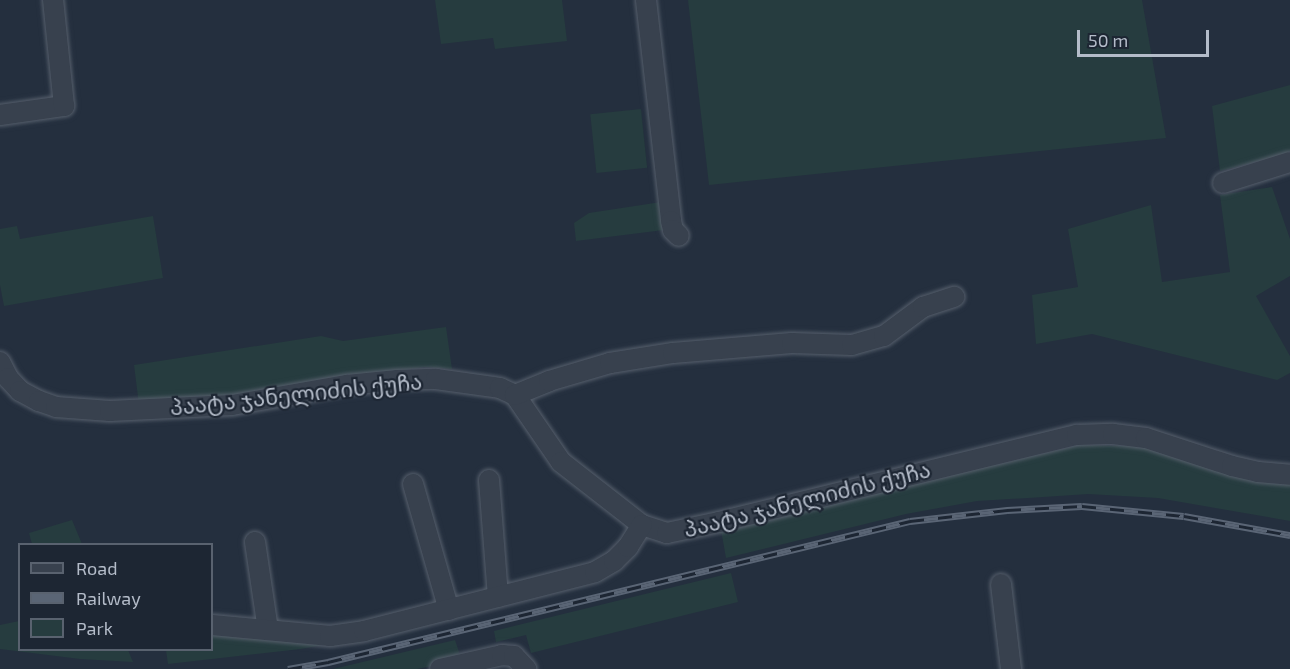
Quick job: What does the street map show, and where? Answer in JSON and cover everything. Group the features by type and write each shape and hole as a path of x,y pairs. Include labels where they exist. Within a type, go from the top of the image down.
{"street":[{"path":"0,115 64,106 53,0"},
{"path":"646,0 671,221 679,236"},
{"path":"1223,183 1290,162"},
{"path":"515,395 549,381 610,363 673,353 792,343 852,345 884,336 923,307 954,297"},
{"name":"პაატა ჯანელიძის ქუჩა","path":"0,362 8,378 20,391 39,401 56,407 110,411 232,405 324,388 398,380 436,379 500,388 515,395 561,462 642,525 667,533 1077,435 1113,434 1146,438 1232,466 1257,472 1290,475"},
{"path":"489,480 498,597"},
{"path":"413,484 449,610"},
{"path":"213,625 338,635 364,632 595,572 614,561 628,548 642,525"},
{"path":"255,542 268,630"},
{"path":"1001,584 1011,669"},
{"path":"441,669 502,655 514,656 526,669"}],"green space":[{"path":"435,0 562,0 567,41 495,49 493,38 441,44"},
{"path":"688,0 1142,0 1166,138 709,185"},
{"path":"1290,85 1290,153 1220,171 1212,106"},
{"path":"641,109 647,168 596,173 590,114"},
{"path":"1272,187 1290,239 1290,276 1256,296 1290,356 1290,373 1277,380 1092,334 1036,344 1032,295 1078,287 1068,229 1151,205 1162,282 1230,272 1220,195"},
{"path":"661,202 664,230 576,241 574,223 589,213"},
{"path":"153,216 163,278 4,306 0,285 0,229 17,226 20,239"},
{"path":"446,327 452,369 424,367 227,400 139,405 134,365 321,336 343,341"},
{"path":"1079,445 1146,446 1290,480 1290,521 1158,498 1088,494 977,501 906,514 726,558 721,530"},
{"path":"72,520 82,543 32,543 29,533"},
{"path":"731,573 738,602 531,653 526,635 496,642 494,631"},
{"path":"18,621 18,651 128,651 133,662 80,659 0,649 0,625"},
{"path":"213,631 338,642 301,649 168,664 166,651 213,651"},
{"path":"455,640 459,652 455,659 443,664 417,669 333,669"}],"railway":[{"path":"288,669 328,662 910,521 1007,510 1082,506 1184,516 1290,535"}]}
